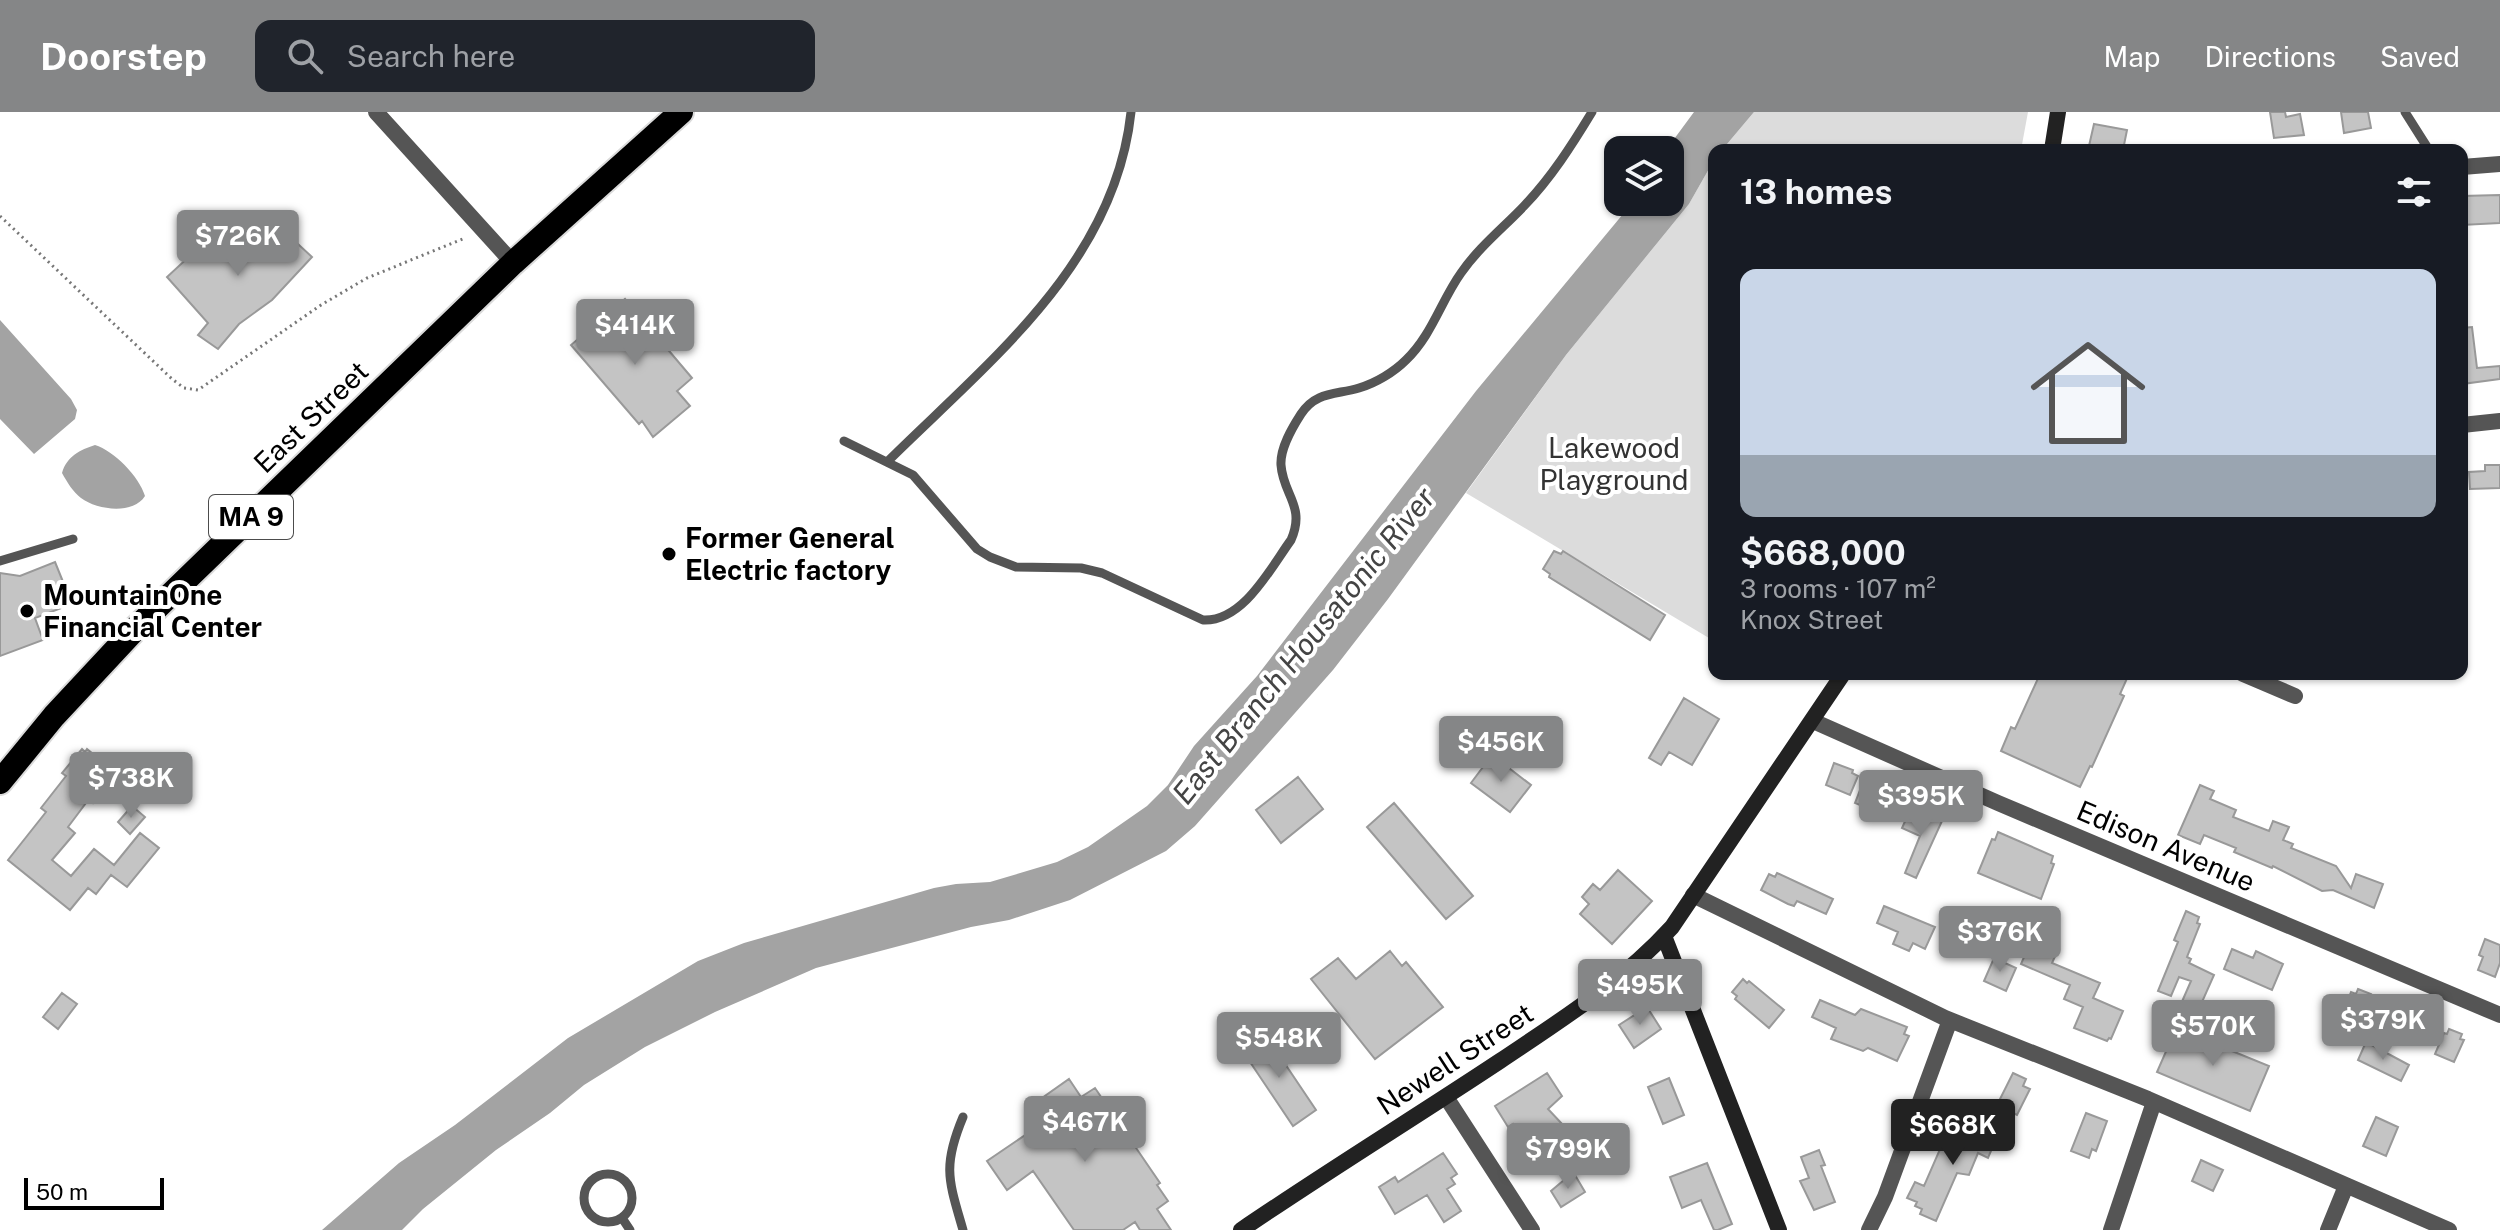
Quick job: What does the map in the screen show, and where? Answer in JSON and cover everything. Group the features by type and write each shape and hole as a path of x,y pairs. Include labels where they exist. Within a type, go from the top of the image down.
{"highway":[{"name":"East Street","path":"0,782 63,706 137,627 513,263 681,112"}],"street":[{"path":"376,112 513,263"},
{"path":"2053,144 2058,112"},
{"path":"2468,167 2500,164"},
{"path":"2468,424 2500,421"},
{"name":"Newell Street","path":"1241,1230 1617,982 1664,936 1839,680"},
{"path":"2257,680 2295,696"},
{"name":"Edison Avenue","path":"1813,721 1998,803 2500,1015"},
{"path":"1693,895 1950,1020 2154,1102 2449,1230"},
{"path":"1664,936 1779,1230"},
{"path":"1869,1230 1885,1197 1950,1020"},
{"path":"1446,1097 1532,1230"},
{"path":"2111,1230 2154,1102"},
{"path":"2328,1230 2346,1186"}],"lane":[{"path":"887,462 1018,333 1059,286 1106,205 1124,152 1131,112"},
{"path":"844,441 913,475 977,549 1003,562 1034,569 1091,570 1203,620 1230,615 1248,598 1296,529 1296,510 1283,473 1281,456 1306,406 1320,396 1363,387 1405,361 1427,335 1461,273 1545,182 1592,112"},
{"path":"2405,112 2425,144"},
{"path":"0,561 73,539"},
{"path":"963,1117 951,1147 949,1180 963,1230"},
{"path":"615,1175 628,1185 632,1201 622,1218 606,1222 588,1212 585,1191 595,1178 615,1175"},
{"path":"622,1218 630,1230"}],"path":[{"path":"0,216 172,379 184,388 198,390 321,305 367,278 484,231"}],"green space":[{"path":"1754,112 2028,112 2022,144 1727,144"},
{"name":"Lakewood Playground","path":"1708,171 1708,637 1466,493 1566,355 1679,216 1684,216 1684,210"}],"water":[{"path":"1694,112 1754,112 1727,144 1708,144 1708,171 1684,210 1684,136 1676,136"},
{"name":"East Branch Housatonic River","path":"1621,216 1679,216 1566,355 1333,670 1195,826 1166,851 1070,900 1009,920 816,968 715,1012 645,1047 584,1085 496,1150 402,1230 322,1230 399,1163 455,1125 568,1038 698,961 744,943 934,888 990,882 1057,862 1088,847 1147,806 1168,785 1194,746 1257,676 1476,391"},
{"path":"0,320 71,399 77,410 75,419 34,454 0,419"},
{"path":"95,445 118,458 132,473 145,496 139,502 124,508 105,508 88,502 73,490 62,473 64,467 75,454"}],"building":[{"path":"2270,112 2285,112 2286,117 2300,114 2304,135 2274,138"},
{"path":"2341,112 2368,112 2371,128 2344,133"},
{"path":"2094,124 2127,130 2124,144 2089,144"},
{"path":"2500,195 2500,223 2468,225 2468,196"},
{"path":"256,219 274,240 284,231 312,257 272,300 239,324 218,349 198,335 208,323 167,277 206,241 219,251"},
{"path":"625,299 692,378 677,391 690,406 653,437 642,421 639,424 571,345"},
{"path":"2468,327 2472,327 2477,368 2500,366 2500,379 2468,383"},
{"path":"2485,465 2500,465 2500,488 2470,489 2469,472 2485,471"},
{"path":"1554,551 1561,554 1563,551 1665,615 1650,640 1549,577 1550,574 1543,569"},
{"name":"MountainOne Financial Center","path":"55,562 72,604 35,618 43,640 0,656 0,573 20,576"},
{"path":"2037,680 2126,680 2120,694 2124,696 2080,787 2001,751 2011,727 2015,729"},
{"path":"1684,698 1719,719 1692,765 1669,752 1661,765 1649,758"},
{"path":"82,749 85,752 87,749 116,773 114,776 118,780 100,801 97,798 93,803 89,799 68,827 75,833 52,860 71,876 94,849 114,865 140,833 159,848 127,887 111,875 96,894 88,888 70,910 8,860 46,812 41,808 66,776 62,773"},
{"path":"1492,755 1531,785 1510,812 1471,783"},
{"path":"1834,763 1853,770 1852,773 1858,776 1850,795 1826,785"},
{"path":"1298,777 1323,809 1281,843 1256,810"},
{"path":"1862,785 1879,791 1872,810 1855,803"},
{"path":"2200,785 2214,791 2210,799 2236,810 2233,817 2269,831 2273,821 2289,827 2283,840 2293,844 2291,848 2336,866 2351,888 2356,874 2383,884 2374,908 2333,890 2322,891 2273,866 2234,852 2236,848 2204,835 2200,844 2178,835"},
{"path":"1394,803 1473,896 1446,919 1367,827"},
{"path":"132,806 145,817 130,834 118,822"},
{"path":"1911,808 1942,821 1916,878 1905,873 1920,836 1902,828"},
{"path":"1998,832 2053,856 2051,863 2054,864 2041,899 1978,873"},
{"path":"1618,870 1652,901 1612,944 1580,914 1589,904 1582,897 1593,884 1600,890"},
{"path":"1777,873 1833,899 1826,914 1797,901 1794,906 1788,904 1761,890 1769,874 1775,877"},
{"path":"1884,906 1935,927 1925,949 1913,943 1909,951 1893,944 1898,932 1877,923"},
{"path":"2186,911 2199,917 2197,923 2200,924 2187,957 2191,959 2189,963 2214,975 2194,1020 2177,1013 2191,981 2179,977 2171,996 2158,991 2178,942 2174,940"},
{"path":"2485,939 2500,945 2500,963 2495,977 2478,970"},
{"path":"2031,941 2057,952 2052,963 2100,983 2093,998 2123,1011 2111,1039 2107,1041 2074,1028 2083,1007 2064,999 2070,985 2021,964"},
{"path":"2232,949 2253,958 2256,951 2283,964 2272,990 2224,969"},
{"path":"1390,951 1402,966 1406,962 1443,1007 1375,1059 1311,979 1338,958 1356,979"},
{"path":"1994,958 2016,968 2006,991 1984,981"},
{"path":"1743,979 1784,1010 1769,1028 1735,999 1737,996 1732,992"},
{"path":"2358,989 2371,994 2369,1000 2372,1001 2361,1032 2343,1026 2345,1020 2341,1019 2351,992 2356,994"},
{"path":"62,993 77,1004 58,1029 43,1017"},
{"path":"1820,1000 1855,1015 1861,1009 1907,1027 1904,1034 1909,1036 1897,1061 1868,1048 1863,1051 1831,1039 1836,1028 1812,1017"},
{"path":"1647,1007 1661,1029 1634,1048 1619,1025"},
{"path":"2178,1024 2269,1066 2250,1111 2157,1072"},
{"path":"2449,1029 2462,1034 2460,1039 2464,1040 2454,1062 2435,1054 2444,1033 2447,1034"},
{"path":"1265,1034 1316,1110 1293,1126 1242,1050"},
{"path":"2366,1042 2409,1065 2401,1081 2358,1060"},
{"path":"1547,1073 1562,1096 1548,1109 1564,1126 1527,1148 1513,1124 1508,1127 1495,1106"},
{"path":"2013,1073 2026,1079 2023,1086 2030,1089 2017,1115 1997,1105"},
{"path":"1669,1078 1684,1115 1663,1124 1648,1087"},
{"path":"1069,1079 1081,1097 1095,1088 1160,1183 1157,1185 1168,1201 1157,1209 1171,1230 1140,1230 1135,1222 1123,1230 1074,1230 1033,1171 1007,1190 987,1161 1034,1129 1030,1124 1039,1118 1032,1109"},
{"path":"2086,1113 2107,1121 2096,1151 2092,1149 2089,1158 2071,1151"},
{"path":"1978,1115 2002,1125 1988,1158 1978,1153 1969,1175 1957,1173 1936,1221 1920,1214 1922,1209 1915,1206 1917,1202 1907,1198 1915,1182 1924,1186 1944,1140 1964,1149"},
{"path":"2376,1117 2398,1127 2386,1156 2363,1146"},
{"path":"1819,1150 1825,1165 1821,1166 1835,1202 1814,1210 1800,1181 1809,1178 1801,1157"},
{"path":"1443,1153 1457,1174 1451,1178 1455,1184 1447,1189 1461,1211 1444,1222 1427,1195 1395,1214 1379,1187 1395,1177 1398,1182"},
{"path":"2201,1160 2223,1170 2213,1191 2192,1181"},
{"path":"1707,1163 1732,1224 1718,1230 1714,1230 1701,1200 1682,1208 1670,1177"},
{"path":"1570,1175 1572,1178 1575,1175 1585,1192 1561,1207 1551,1191"}],"place":[{"name":"Former General Electric factory","path":"669,554"},
{"name":"MountainOne Financial Center","path":"27,611"}]}
